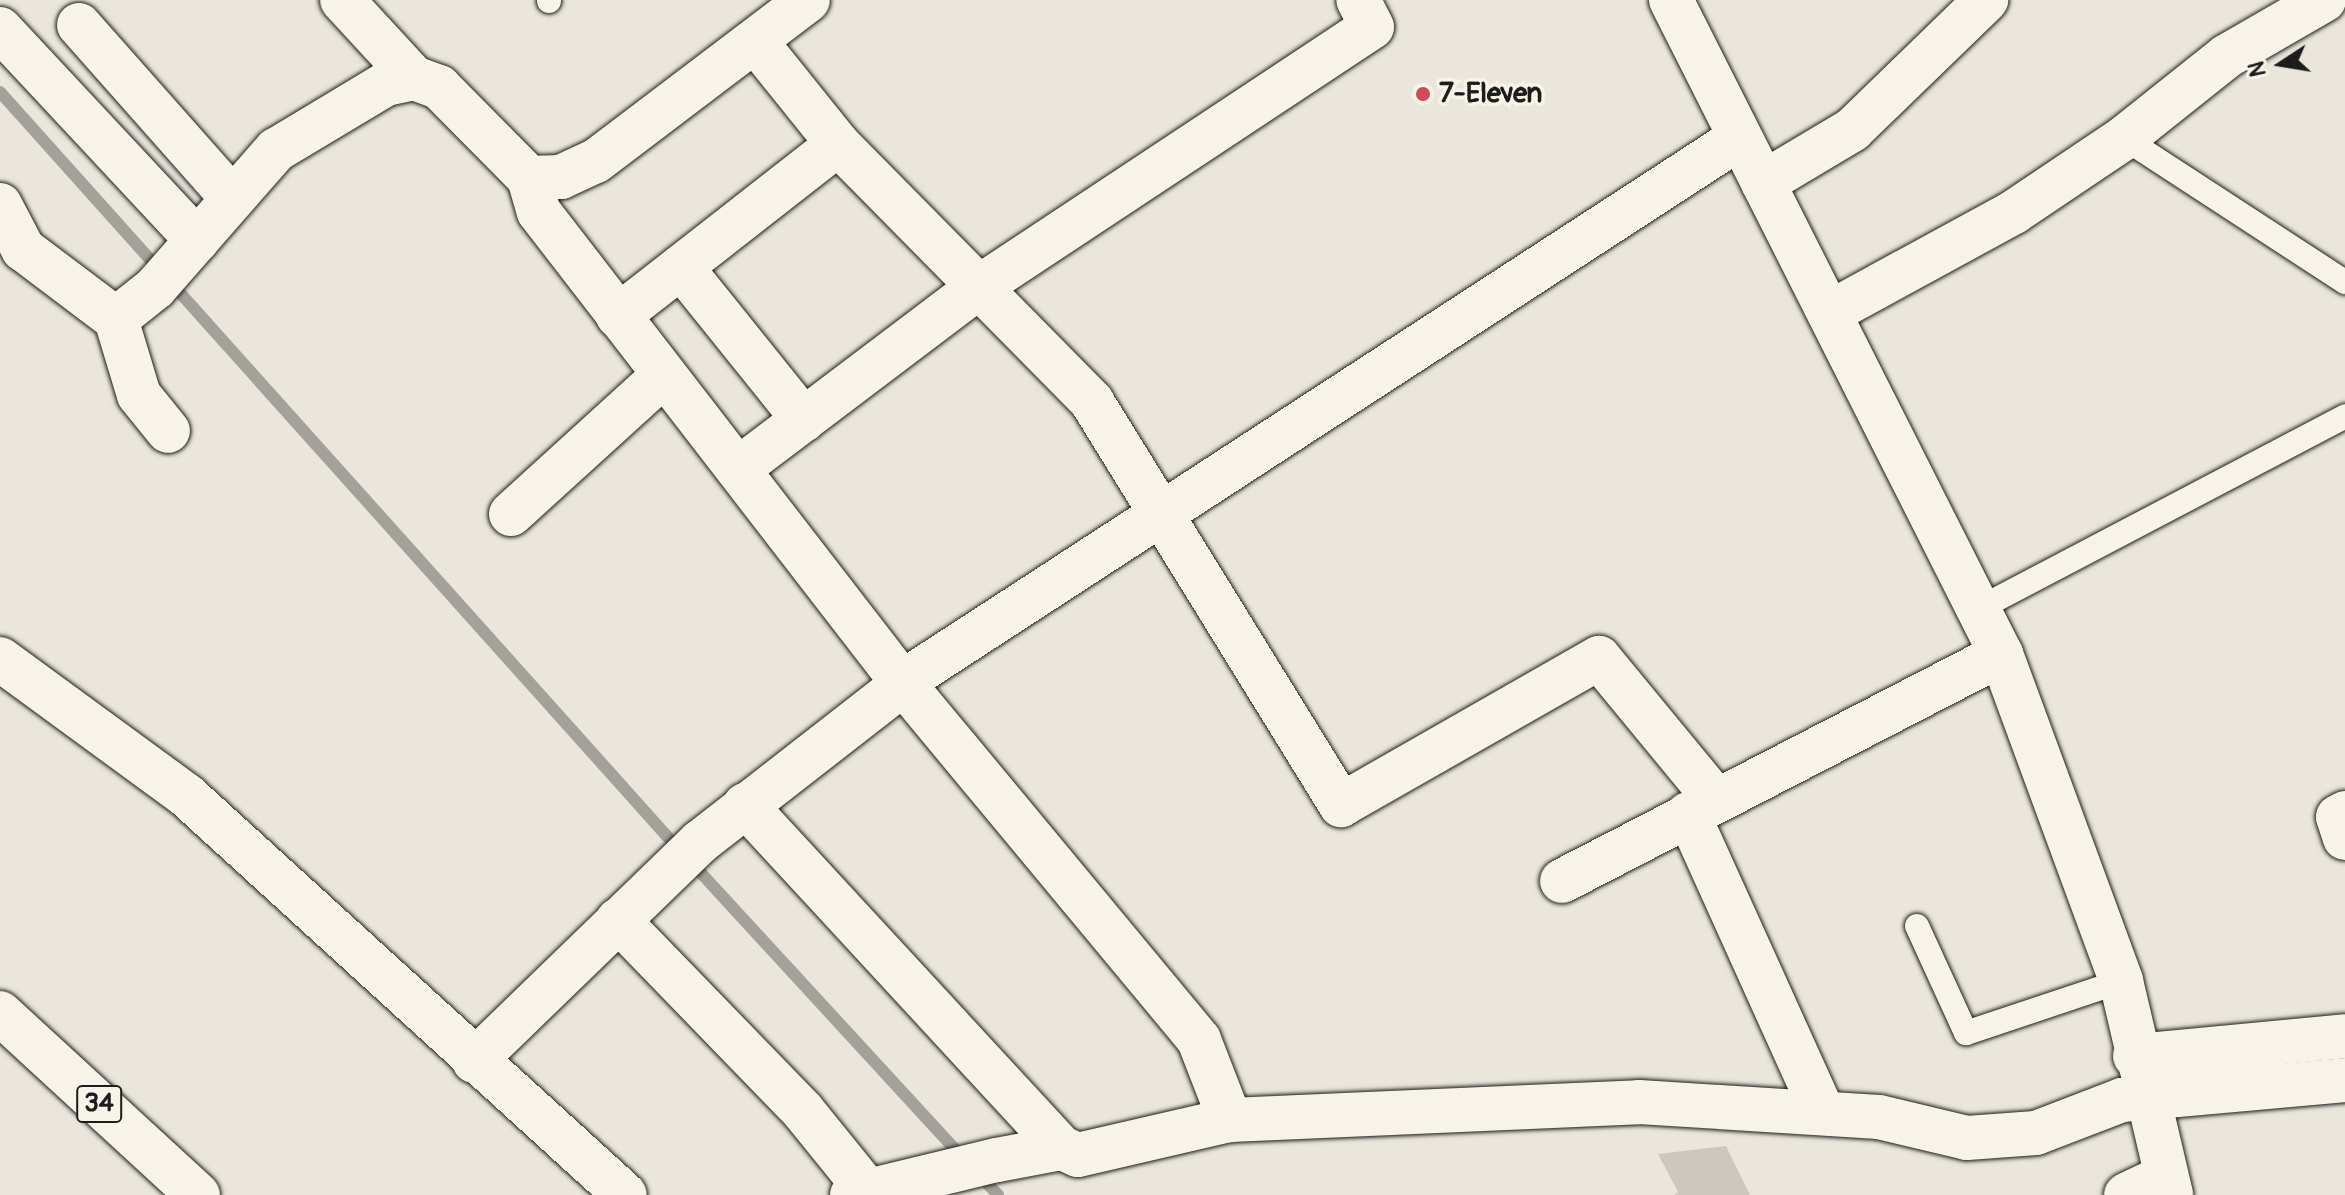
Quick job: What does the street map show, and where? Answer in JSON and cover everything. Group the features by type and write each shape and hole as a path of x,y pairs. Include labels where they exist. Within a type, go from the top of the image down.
{"street":[{"path":"342,0 414,78 439,87 529,178 539,212 618,316 1199,1040 1230,1120"},
{"path":"529,178 561,177 596,161 808,0"},
{"path":"738,469 979,287 1372,27 1358,0"},
{"path":"1671,0 1735,141 1763,183 2001,654 2121,981 2135,1056 2149,1099 2168,1186 2126,1195"},
{"path":"1763,183 1852,130 1986,0"},
{"path":"1829,313 2014,212 2124,138 2227,56 2324,0"},
{"path":"79,25 233,199"},
{"path":"0,29 176,264"},
{"path":"756,42 838,144 1092,402 1165,514 1341,805 1599,658 1702,807 1822,1111"},
{"path":"116,319 176,264 276,150 386,84 414,78"},
{"path":"474,1061 685,856 745,805 910,677 1735,141"},
{"path":"618,316 838,144"},
{"path":"0,205 23,249 116,319 139,395 168,431"},
{"path":"681,267 804,420"},
{"path":"511,514 664,375"},
{"path":"1562,881 2001,654"},
{"path":"0,659 187,796 474,1061 625,1195"},
{"path":"745,805 1062,1148 1078,1155 1230,1120 1639,1102 1822,1111 1879,1117 1967,1138 2036,1133 2122,1100 2345,1080"},
{"path":"2345,813 2338,817 2345,838"},
{"path":"618,920 803,1111 859,1192 1062,1148"},
{"name":"34","path":"0,1013 198,1195"},
{"path":"2135,1056 2345,1036"}],"lane":[{"path":"2124,138 2345,282"},
{"path":"1978,609 2345,416"},
{"path":"1917,926 1966,1033 2121,981"}],"shaded area":[{"path":"1726,1146 1750,1195 1674,1195 1678,1192 1658,1154"}],"waterway":[{"path":"0,92 666,835 963,1158"},
{"path":"978,1174 998,1195"}],"place":[{"name":"7-Eleven","path":"1423,94"}]}
